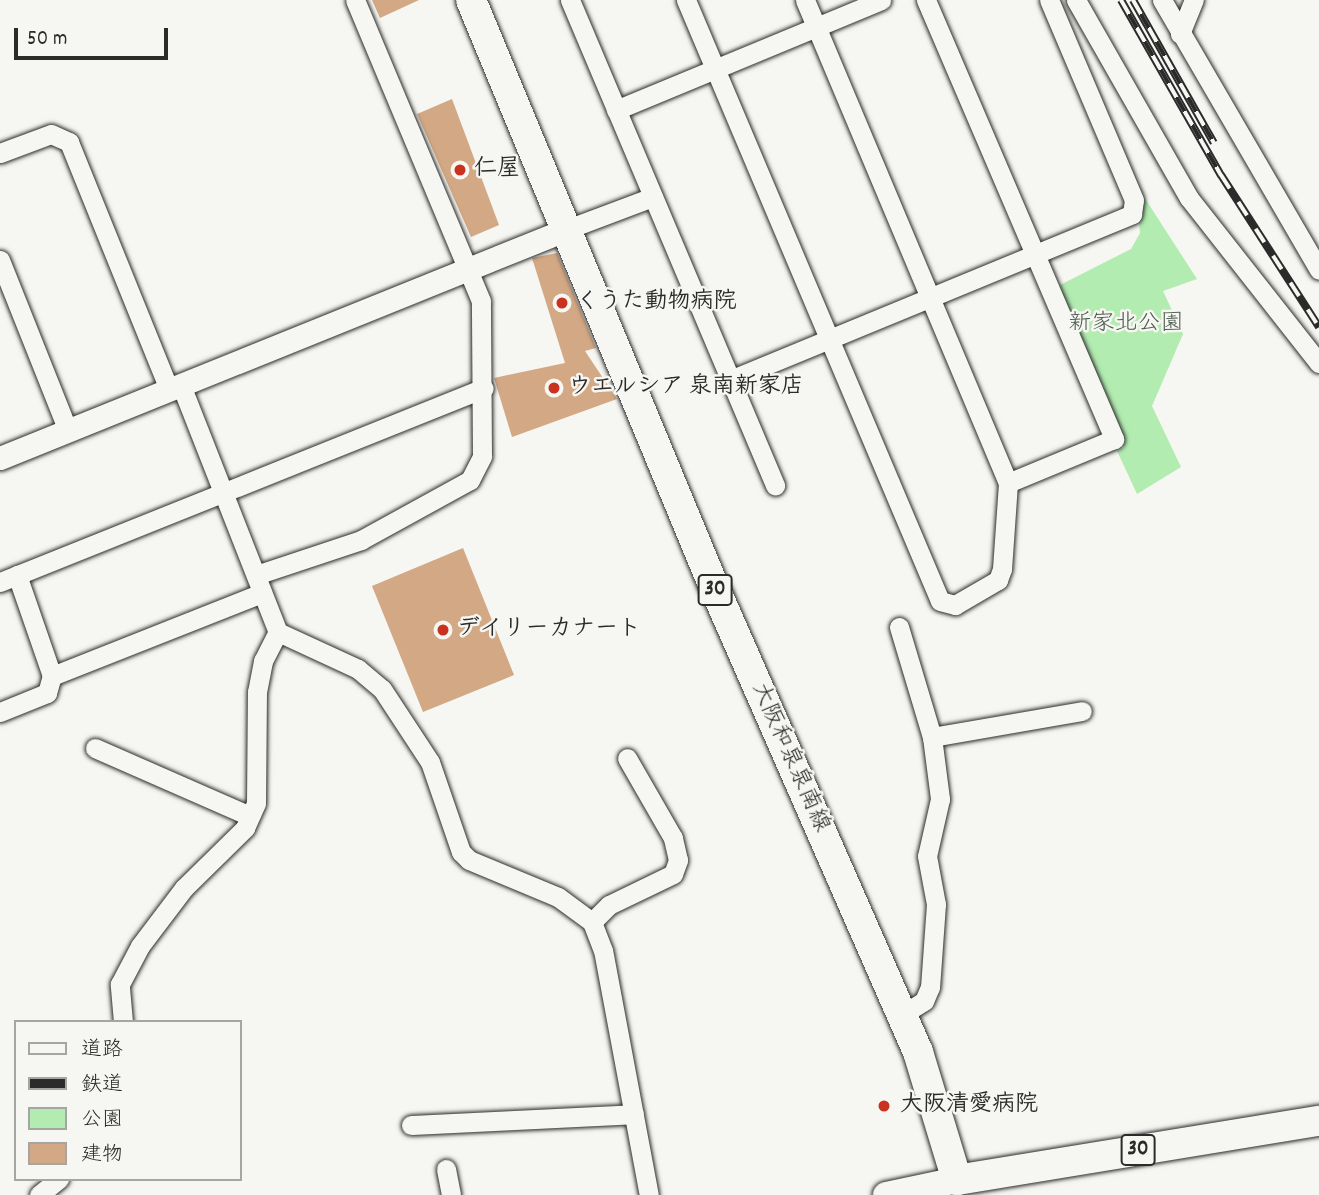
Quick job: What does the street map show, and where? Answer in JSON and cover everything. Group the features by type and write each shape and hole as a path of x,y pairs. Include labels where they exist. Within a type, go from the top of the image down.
{"main road":[{"name":"大阪和泉泉南線","path":"471,0 565,230 902,1015 958,1187"},
{"name":"30","path":"958,1187 1319,1121"},
{"path":"886,1195 958,1187"}],"street":[{"path":"52,676 361,540 470,480 482,456 484,388 481,301 355,0"},
{"path":"570,0 775,485"},
{"path":"686,0 940,601 954,605 998,580 1008,483 806,0"},
{"path":"616,110 881,0"},
{"path":"926,0 1114,439 1008,483"},
{"path":"730,380 1132,214 1134,200 1049,0"},
{"path":"1076,0 1189,198 1319,363"},
{"path":"1163,0 1180,34 1319,270"},
{"path":"1180,34 1194,0"},
{"path":"0,153 51,134 69,142 222,493 278,632 358,669 382,689 430,762 469,860 558,897 592,922 603,950 649,1195"},
{"path":"0,458 565,230 653,198"},
{"path":"0,260 68,431"},
{"path":"0,712 47,693 52,676 9,578 484,388"},
{"path":"899,627 932,737 940,799 927,856 936,904 930,987 924,1001 902,1015"},
{"path":"123,1020 120,984 140,946 250,816 256,803 257,692 262,661 278,632"},
{"path":"932,737 1082,711"},
{"path":"95,748 250,816"},
{"path":"592,922 609,905 673,874 678,860 673,838 627,758"},
{"path":"411,1125 634,1114"},
{"path":"446,1169 451,1195"},
{"path":"39,1195 56,1181"}],"green space":[{"name":"新家北公園","path":"1135,183 1197,279 1163,291 1183,334 1152,406 1181,467 1137,494 1117,451 1124,447 1058,286 1131,249 1140,233"}],"building":[{"path":"372,0 419,0 380,18"},
{"name":"仁屋","path":"452,99 499,225 471,237 417,114"},
{"name":"ウエルシア 泉南新家店","path":"557,253 596,348 585,351 617,399 512,437 494,378 565,363 532,258"},
{"name":"デイリーカナート","path":"463,548 514,675 423,712 372,586"}],"railway":[{"path":"1121,0 1221,175 1319,327"},
{"path":"1133,0 1214,143"}],"place":[{"name":"仁屋","path":"460,170"},
{"name":"くうた動物病院","path":"562,303"},
{"name":"ウエルシア 泉南新家店","path":"554,388"},
{"name":"デイリーカナート","path":"443,630"},
{"name":"大阪清愛病院","path":"884,1106"}]}
